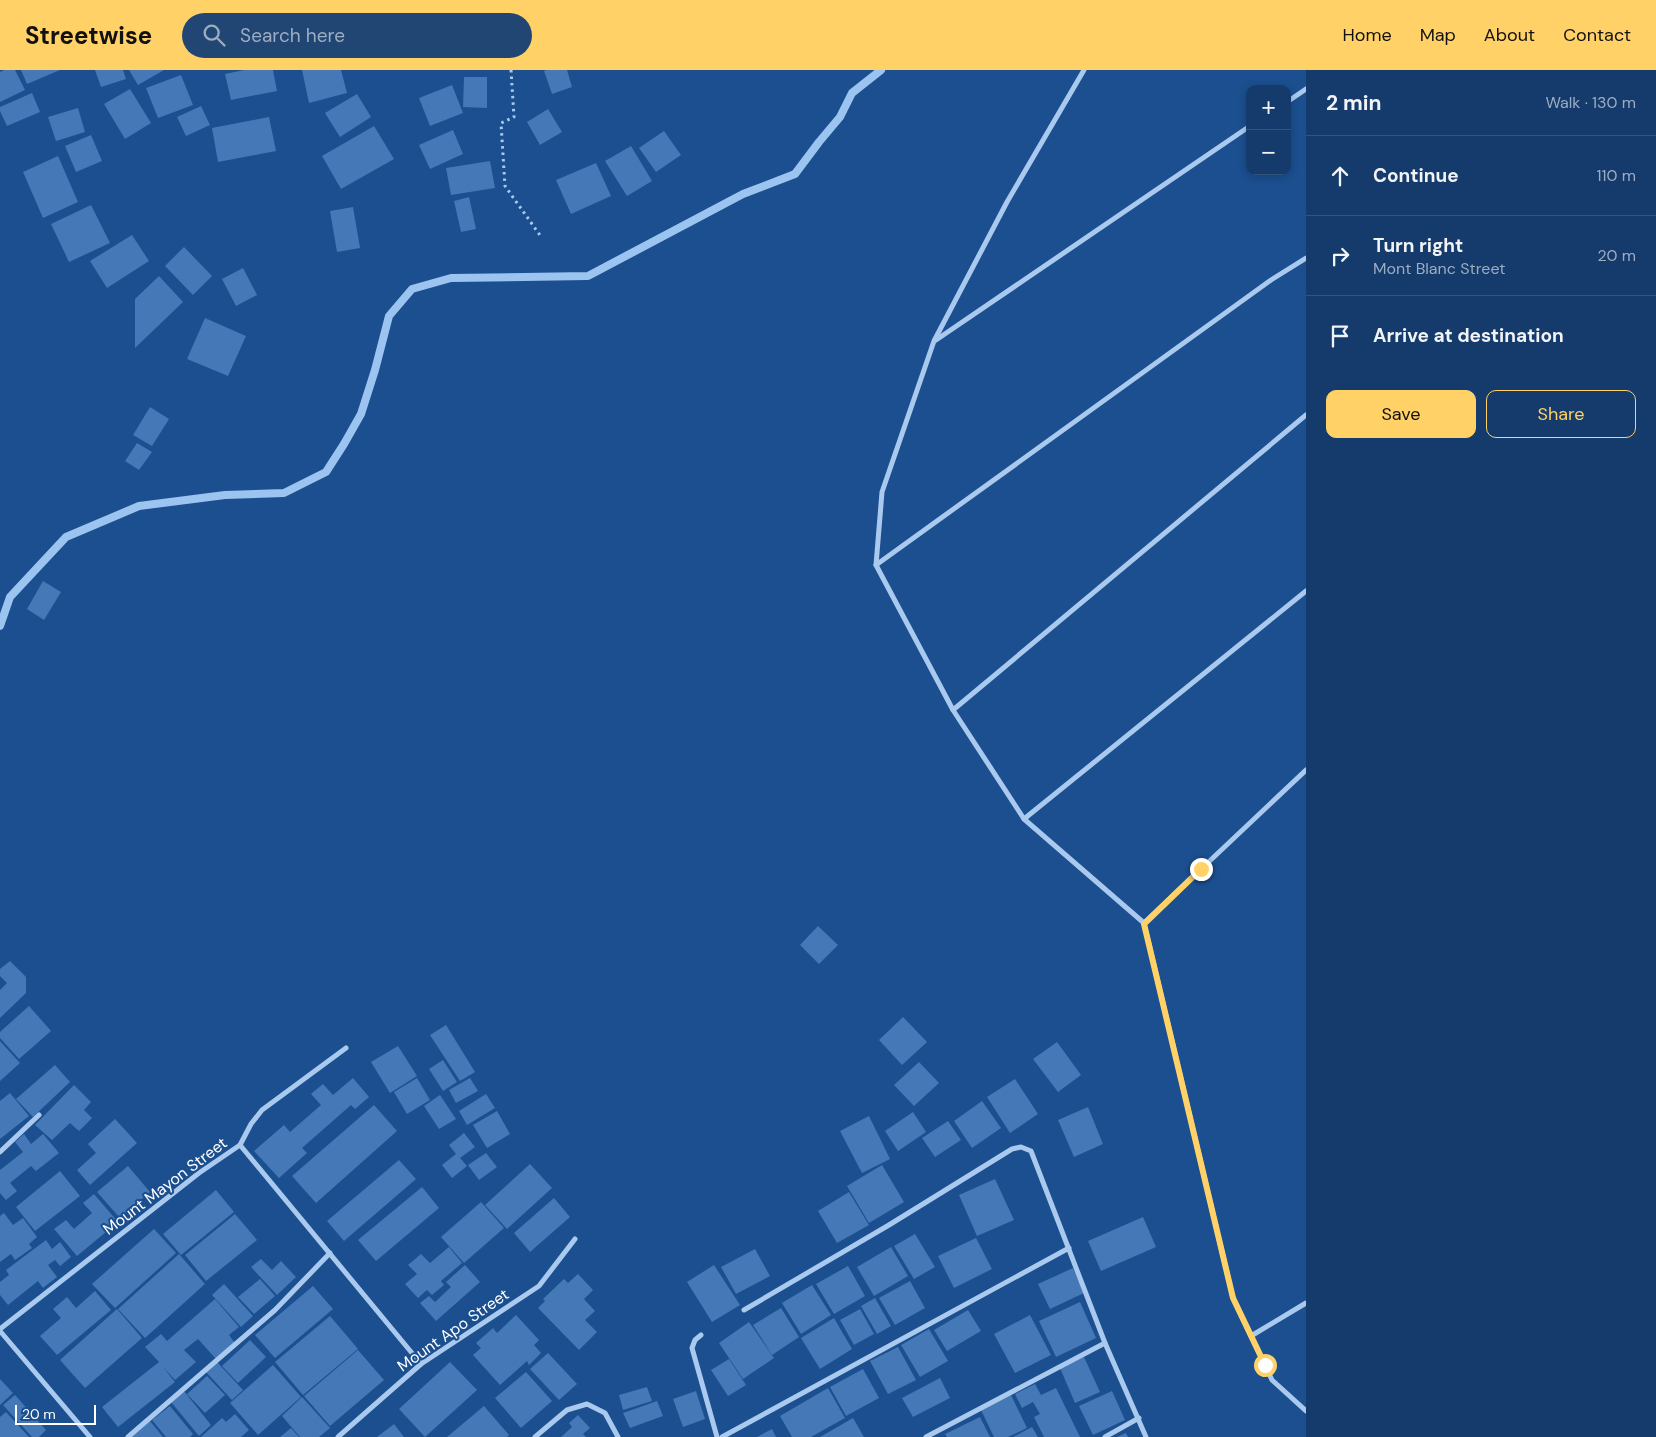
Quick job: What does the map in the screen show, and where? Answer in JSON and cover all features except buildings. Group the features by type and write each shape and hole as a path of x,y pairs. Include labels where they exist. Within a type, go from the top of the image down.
{"street":[{"path":"1084,70 1007,202 934,341 882,492 876,565 953,710 1024,819 1144,924 1233,1298 1272,1380 1306,1412"},
{"path":"1291,99 1306,89"},
{"path":"934,341 1246,129"},
{"path":"876,565 1271,280 1306,258"},
{"path":"953,710 1306,415"},
{"path":"1024,819 1306,591"},
{"path":"1144,924 1306,770"},
{"path":"240,1145 251,1124 262,1110 346,1048"},
{"path":"0,1152 39,1115"},
{"name":"Mount Mayon Street","path":"0,1330 199,1173 240,1145 421,1364"},
{"path":"744,1310 889,1225 1012,1149 1021,1147 1031,1151 1105,1343 1146,1437"},
{"name":"Mount Apo Street","path":"338,1437 421,1364 539,1286 575,1239"},
{"path":"722,1437 1069,1248"},
{"path":"128,1437 275,1310 330,1253"},
{"path":"1251,1336 1306,1303"},
{"path":"0,1330 90,1437"},
{"path":"701,1336 695,1340 692,1348 718,1437"},
{"path":"926,1437 1105,1343"},
{"path":"535,1437 567,1410 587,1404 605,1413 618,1437"},
{"path":"1105,1437 1138,1418"}],"path":[{"path":"512,70 514,117 501,123 505,186 542,238"}],"waterway":[{"path":"0,626 10,597 66,537 139,506 225,495 284,493 326,472 361,414 389,316 412,289 451,278 588,276 743,194 795,174 840,117 852,93 881,70"}],"route":[{"path":"1201,869 1144,924 1233,1298 1265,1365"}]}
